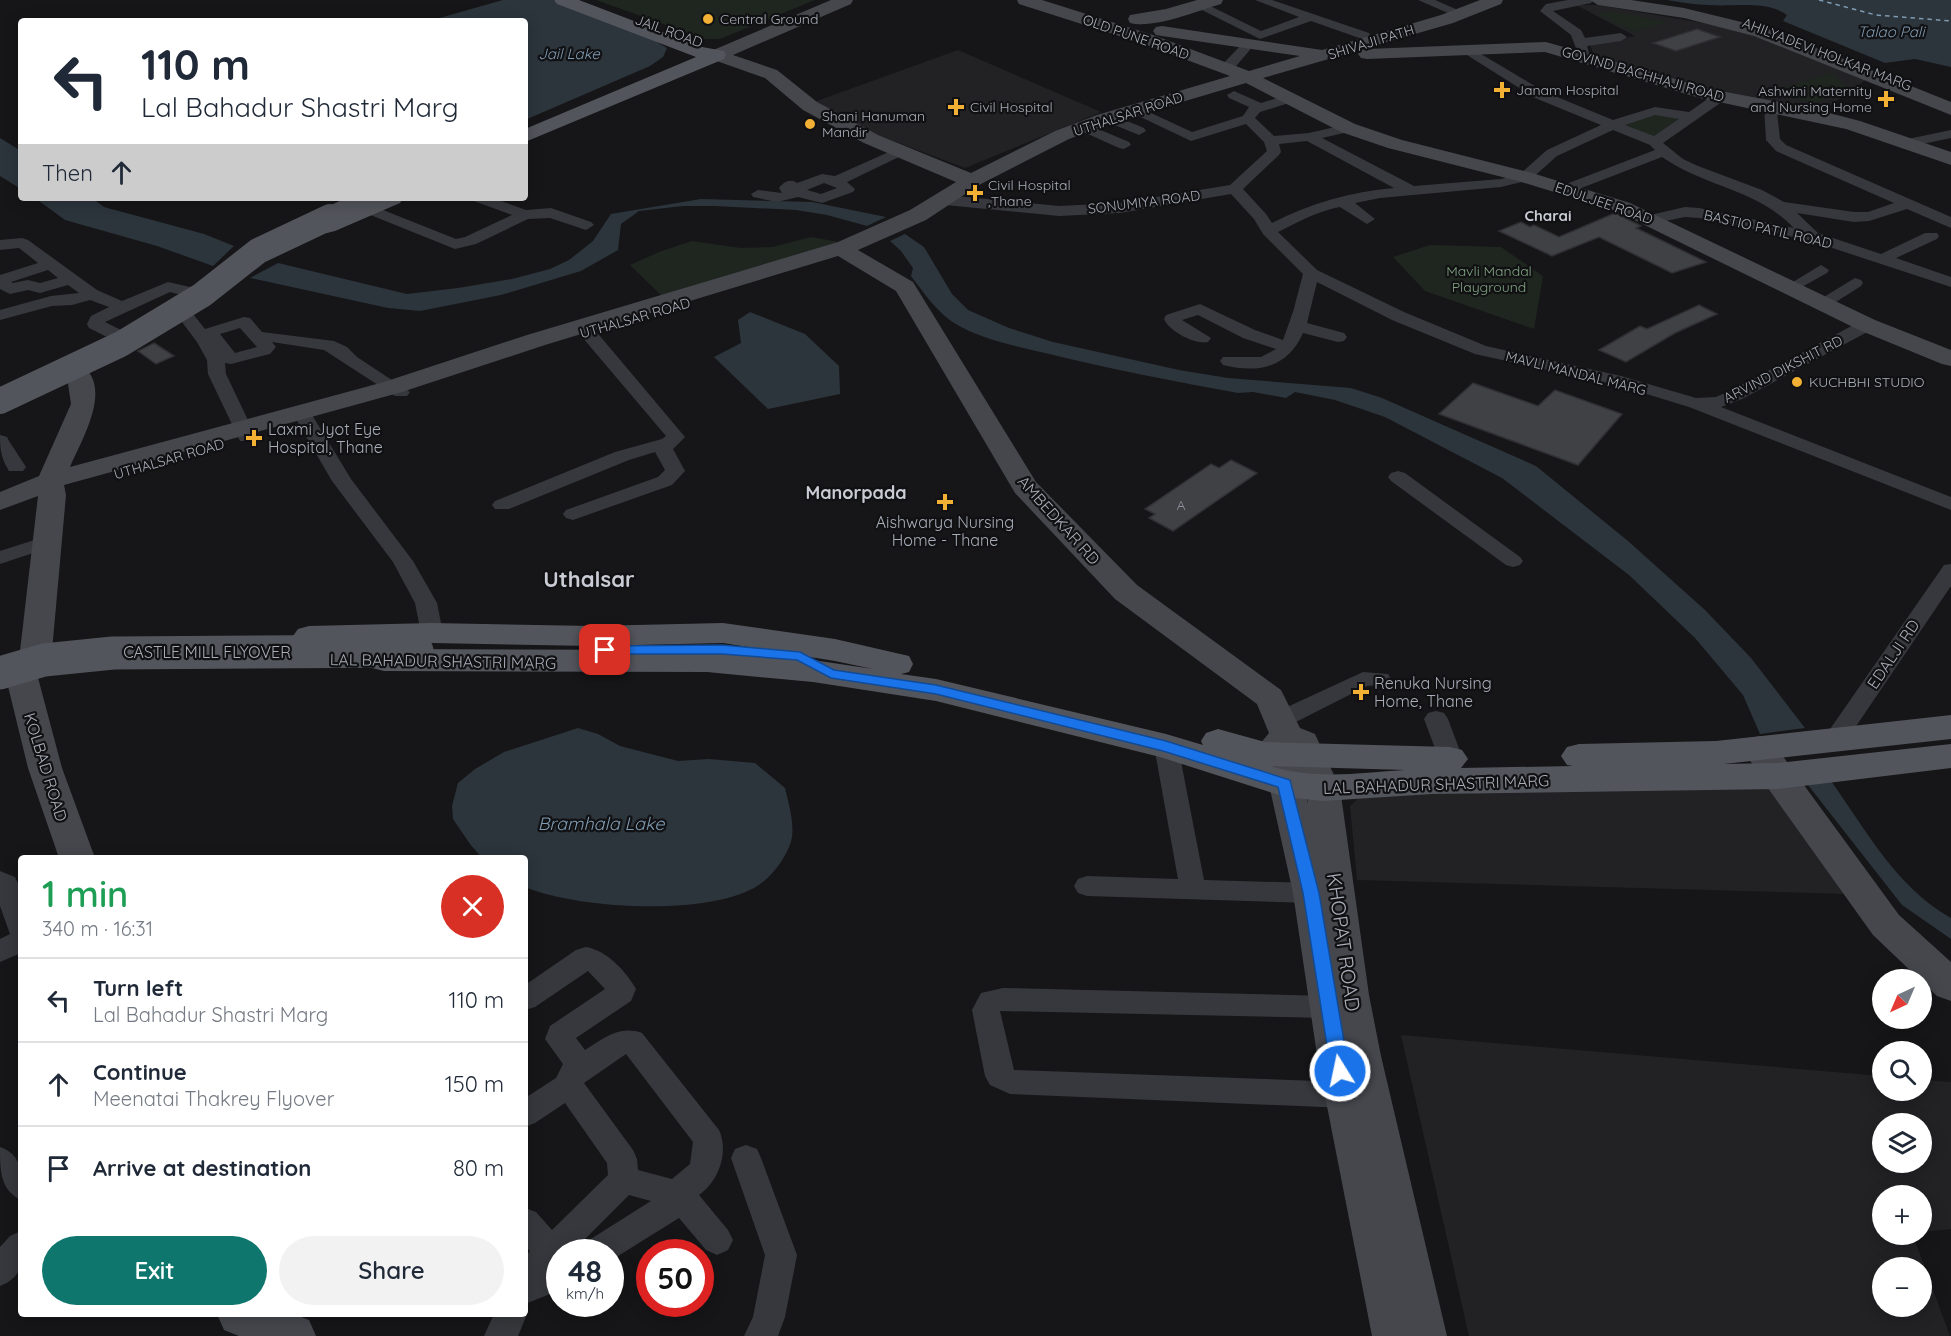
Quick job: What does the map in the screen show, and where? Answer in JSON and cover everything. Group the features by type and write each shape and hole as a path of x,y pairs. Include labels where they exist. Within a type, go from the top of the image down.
{"main road":[{"path":"562,0 771,74 810,106 871,138 972,181"},
{"name":"JAIL ROAD","path":"584,0 709,52"},
{"path":"528,135 826,0"},
{"path":"528,123 845,0"},
{"name":"OLD PUNE ROAD","path":"1025,0 1147,39 1246,76"},
{"name":"OLD PUNE ROAD","path":"1045,0 1102,18"},
{"path":"1102,18 1133,19 1168,14 1215,0"},
{"path":"1147,39 1162,38 1287,54 1322,54 1365,36 1478,0"},
{"name":"SHIVAJI PATH","path":"1246,76 1447,19 1495,0"},
{"name":"AHILYADEVI HOLKAR MARG","path":"1598,0 1694,16 1760,32 1951,110"},
{"name":"AHILYADEVI HOLKAR MARG","path":"1630,0 1734,20 1769,30 1951,102"},
{"path":"1102,18 1158,31 1322,54"},
{"name":"GOVIND BACHHAJI ROAD","path":"1322,54 1472,51 1580,44 1721,96 1853,125 1951,159"},
{"name":"EDULJEE ROAD","path":"1246,76 1287,99 1348,128 1395,144 1566,189 1651,219 1868,325 1951,359"},
{"name":"UTHALSAR ROAD","path":"0,513 51,488 103,478 852,248 916,223 918,214 945,200 972,181 1062,135 1133,110 1246,76"},
{"path":"0,396 74,371 121,337 193,293 252,248 280,231 362,202"},
{"path":"0,408 187,318 270,256 362,202"},
{"path":"0,401 121,344 202,295 258,251 362,202"},
{"name":"AMBEDKAR RD","path":"852,248 905,287 1025,488 1126,592 1270,698 1294,756"},
{"name":"KOLBAD ROAD","path":"74,371 84,405 51,488 47,543 12,668 28,710 51,789 76,855"},
{"path":"0,502 51,488"},
{"name":"LAL BAHADUR SHASTRI MARG","path":"12,668 260,638 425,642 723,633 936,690 1166,746 1294,756 1432,781 1768,762 1951,756"},
{"path":"425,642 722,649 800,656 833,662"},
{"name":"CASTLE MILL FLYOVER","path":"12,668 44,660 113,653 425,642"},
{"name":"LAL BAHADUR SHASTRI MARG","path":"12,668 294,659 833,662 1053,699 1266,754 1294,756 1451,759 1716,753 1768,762 1836,738 1951,727"},
{"name":"KHOPAT ROAD","path":"1294,756 1311,893 1329,1007 1395,1336"},
{"name":"KHOPAT ROAD","path":"1294,756 1350,995 1359,1046 1424,1336"},
{"path":"1768,762 1886,925 1951,985"},
{"path":"243,1323 293,1336"}],"street":[{"path":"1261,0 1365,36"},
{"path":"1424,0 1452,10"},
{"path":"1587,0 1550,8 1546,11 1580,44 1616,33"},
{"path":"1198,5 1290,49"},
{"path":"1260,35 1311,17"},
{"path":"1226,69 1245,48"},
{"path":"1472,51 1540,95 1612,124 1659,147 1677,161 1772,201 1812,236"},
{"path":"1234,95 1260,107"},
{"path":"1566,189 1659,147 1721,96"},
{"path":"1133,110 1191,136 1248,119 1255,109 1287,99"},
{"path":"1771,106 1773,140 1780,148 1951,223"},
{"path":"1268,231 1313,209 1342,201 1409,190 1501,183 1526,177 1552,153 1612,124 1654,111 1693,117"},
{"path":"1110,118 1139,131"},
{"path":"1236,189 1274,152 1271,141 1248,119"},
{"path":"1084,127 1124,145"},
{"path":"1271,141 1309,137 1348,128"},
{"path":"1908,143 1951,134"},
{"path":"1309,137 1409,190"},
{"path":"837,181 900,151"},
{"path":"758,194 782,198 795,192 783,187 819,174 854,173"},
{"name":"SONUMIYA ROAD","path":"945,200 1059,211 1120,208 1236,189"},
{"name":"MAVLI MANDAL MARG","path":"1236,189 1261,217 1268,231 1311,273 1398,316 1481,350 1621,381 1695,403 1951,504"},
{"path":"487,201 525,216"},
{"path":"1342,201 1367,219"},
{"path":"362,202 455,244 470,241 525,216 551,213 586,225"},
{"path":"1778,206 1854,217 1869,216 1907,204"},
{"path":"1930,214 1951,209"},
{"name":"BASTIO PATIL ROAD","path":"1651,219 1685,212 1699,213 1812,236 1951,282"},
{"path":"1882,259 1931,236"},
{"path":"0,245 22,243 96,296 122,307"},
{"path":"51,264 0,280 10,289 27,285 37,289 70,279"},
{"path":"1791,288 1821,270"},
{"path":"1229,361 1265,362 1285,352 1298,326 1311,273"},
{"path":"0,315 51,301 96,296 140,283"},
{"path":"1822,303 1855,283"},
{"path":"121,337 95,324 97,320 168,287 193,293"},
{"path":"1202,338 1173,322 1172,319 1200,309 1249,334 1288,346"},
{"path":"187,318 209,339 223,358 236,359 267,347 244,322 214,330 209,339"},
{"name":"ARVIND DIKSHIT RD","path":"1695,403 1719,402 1736,395 1868,325"},
{"path":"1298,326 1338,337"},
{"path":"502,505 622,456 667,444 676,437 585,329"},
{"path":"266,336 328,345 341,351 351,361 397,389"},
{"path":"223,358 217,374 245,433"},
{"path":"305,417 342,481 402,561 426,603 425,642"},
{"path":"0,441 16,467"},
{"path":"573,514 671,477 675,471 661,446"},
{"path":"1398,477 1513,561"},
{"path":"0,558 47,543"},
{"name":"EDALJI RD","path":"1836,738 1951,570"},
{"path":"1294,756 1363,679 1380,679"},
{"path":"1436,719 1451,759"},
{"path":"1166,746 1193,889"},
{"path":"0,881 6,884 17,903"},
{"path":"1087,886 1311,893"},
{"path":"0,951 18,942"},
{"path":"528,997 586,958 593,959 622,989 621,993 560,1034 559,1039 576,1076 622,1159 624,1180 575,1239"},
{"path":"1329,1007 1003,999 991,1001 986,1010 1000,1076 1010,1082 1345,1095"},
{"path":"528,1112 623,1041 632,1041 708,1139 709,1156 703,1173 693,1184 674,1194 624,1180"},
{"path":"746,1158 781,1256 770,1317 761,1336"},
{"path":"0,1160 18,1182"},
{"path":"618,1239 679,1201 685,1201 717,1240"},
{"path":"528,1226 546,1251"},
{"path":"0,1271 18,1250"},
{"path":"528,1281 546,1269"},
{"path":"528,1286 546,1271"},
{"path":"501,1336 510,1317"}],"shaded area":[{"path":"1576,5 1598,5 1726,27 1757,36 1867,79 1819,113 1712,93 1594,56 1590,44 1635,36"},
{"name":"Civil Hospital","path":"958,50 1101,112 965,168 867,131 814,102"},
{"path":"1762,786 1779,794 1847,894 1357,880 1350,806 1363,794"},
{"path":"1401,1035 1872,1075 1872,1101 1932,1101 1932,1081 1951,1082 1951,1229 1932,1231 1932,1185 1872,1185 1872,1245 1917,1245 1921,1257 1872,1257 1872,1317 1932,1317 1932,1287 1950,1336 1469,1336"}],"green space":[{"name":"Central Ground","path":"596,0 815,0 720,39 705,39"},
{"path":"1608,11 1667,22 1634,32 1598,14"},
{"path":"1832,73 1849,88 1816,103 1766,93"},
{"path":"1652,108 1683,118 1652,139 1618,126"},
{"path":"811,237 839,242 664,298 630,265 692,241 741,248 772,247"},
{"name":"Mavli Mandal Playground","path":"1430,245 1501,247 1543,276 1534,329 1425,291 1393,257"}],"water":[{"name":"Jail Lake","path":"503,0 553,0 645,35 667,48 663,57 650,66 528,119 528,18 440,18"},
{"name":"Talao Pali","path":"1667,0 1951,0 1951,67 1915,59 1885,63 1783,21 1787,15 1770,7 1698,4"},
{"path":"0,138 18,149 18,187 0,176"},
{"path":"701,199 812,202 886,217 867,226 827,215 796,210 683,206 639,211 621,224 618,250 581,271 501,295 420,311 388,308 250,278 278,263 407,294 512,279 550,269 569,260 593,241 611,214"},
{"path":"39,201 96,201 104,207 204,234 234,246 213,266 157,246 65,220"},
{"path":"905,234 924,247 952,294 968,310 1009,328 1053,342 1179,370 1228,378 1351,388 1382,398 1536,466 1628,541 1705,610 1751,658 1805,728 1760,734 1743,695 1695,638 1629,575 1502,478 1385,417 1335,400 1295,392 1286,398 1253,392 1238,393 1093,364 986,338 954,323 931,301 911,276 913,268 901,251 890,241"},
{"path":"750,312 805,334 839,366 840,394 768,409 714,357 741,343 738,320"},
{"name":"Bramhala Lake","path":"578,728 598,734 620,746 678,761 709,759 755,763 785,788 792,818 791,841 779,865 770,875 754,888 732,897 704,903 640,906 607,904 548,895 528,888 528,855 479,855 453,819 452,806 458,783 475,769 504,752"},
{"path":"1831,781 1884,857 1914,891 1951,918 1951,939 1902,905 1808,785"}],"building":[{"path":"1697,29 1720,37 1676,51 1653,43"},
{"path":"1615,213 1641,226 1636,228 1706,262 1672,273 1599,237 1552,256 1499,231 1521,222 1530,227 1534,225 1559,237"},
{"path":"1699,305 1717,314 1675,333 1626,362 1599,350 1640,326 1647,329"},
{"path":"154,343 174,356 156,364 138,351"},
{"path":"1473,383 1538,406 1555,390 1622,414 1578,465 1439,414"},
{"path":"1231,460 1257,473 1173,531 1149,518 1155,514 1145,509 1211,464 1219,468"}],"ferry route":[{"path":"1819,0 1876,15 1951,21"}],"place":[{"name":"Central Ground","path":"708,19"},
{"name":"Janam Hospital","path":"1502,90"},
{"name":"Ashwini Maternity and Nursing Home","path":"1886,99"},
{"name":"Civil Hospital","path":"956,107"},
{"name":"Shani Hanuman Mandir","path":"810,124"},
{"name":"Civil Hospital ,Thane","path":"975,193"},
{"name":"KUCHBHI STUDIO","path":"1797,382"},
{"name":"Laxmi Jyot Eye Hospital, Thane","path":"254,438"},
{"name":"Aishwarya Nursing Home - Thane","path":"945,502"},
{"name":"Renuka Nursing Home, Thane","path":"1361,692"}],"district":[{"name":"Charai","path":"1548,215"},
{"name":"Manorpada","path":"856,492"},
{"name":"Uthalsar","path":"589,579"}],"route":[{"path":"605,650 722,649 800,656 831,674 936,690 1166,746 1285,784 1311,893 1340,1071"}]}
